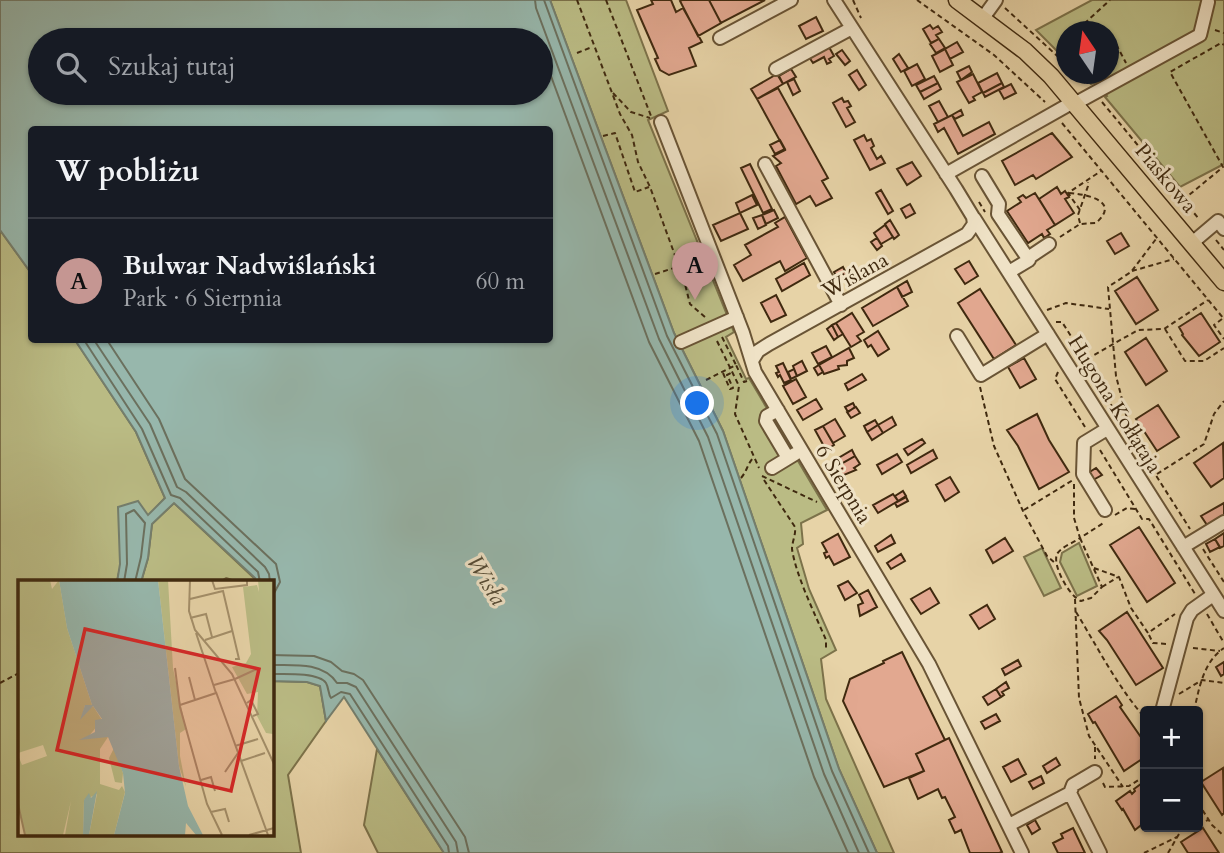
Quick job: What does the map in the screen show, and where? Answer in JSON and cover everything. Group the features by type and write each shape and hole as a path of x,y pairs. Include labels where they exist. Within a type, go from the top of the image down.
{"main road":[{"name":"Piaskowa","path":"961,1 1025,51 1076,102 1224,282"}],"street":[{"path":"720,38 791,0"},
{"name":"Hugona Kołłątaja","path":"834,0 946,174 978,218 1009,272 1051,328 1107,429 1224,611"},
{"path":"983,18 995,1"},
{"path":"946,174 1200,35 1208,2"},
{"path":"776,69 852,28"},
{"name":"6 Sierpnia","path":"661,122 753,359 755,372 929,664 1022,853"},
{"path":"765,164 841,305"},
{"path":"982,176 999,204 998,214 1028,258"},
{"name":"Wiślana","path":"753,359 758,351 769,344 967,234 978,218"},
{"path":"1192,243 1218,224"},
{"path":"1009,272 1049,244"},
{"path":"681,342 717,332 737,317"},
{"path":"957,336 981,375 1051,328"},
{"path":"778,410 767,416 766,421 788,458"},
{"path":"1105,510 1083,474 1084,443 1107,429"},
{"path":"768,474 802,450"},
{"path":"1183,547 1224,523"},
{"path":"1163,706 1187,618 1192,610 1213,595"},
{"path":"1009,825 1070,793 1073,785 1095,772"},
{"path":"1070,793 1100,853"}],"path":[{"path":"577,0 620,114 632,135 638,162 650,187 690,304 717,332 743,381"},
{"path":"917,0 994,55 1050,108"},
{"path":"1087,21 1110,0"},
{"path":"995,1 1056,53"},
{"path":"1183,200 1223,167 1170,72 1223,44 1224,40"},
{"path":"578,53 593,47"},
{"path":"1119,49 1126,62 1128,74"},
{"path":"1086,84 1183,200 1218,224 1224,250"},
{"path":"612,92 631,112 661,122"},
{"path":"1059,118 1224,319 1214,325 1224,339"},
{"path":"603,135 615,133 635,192 650,187"},
{"path":"1068,193 1101,171"},
{"path":"1080,224 1078,215 1088,186 1087,180"},
{"path":"1049,244 1080,224 1096,223 1104,214 1100,200 1084,194 1068,193"},
{"path":"1068,193 1080,210"},
{"path":"978,218 980,203"},
{"path":"1131,272 1157,238"},
{"path":"1132,437 1116,376 1108,287 1131,272 1174,259"},
{"path":"655,274 678,267"},
{"path":"1086,359 1138,330 1164,328 1208,300"},
{"path":"1047,310 1066,303 1110,310"},
{"path":"1051,328 1062,322 1224,582"},
{"path":"1164,328 1185,361 1204,361 1224,348"},
{"path":"717,332 740,391 734,408 735,414 754,457 768,474 795,527 796,536 792,549 805,591 826,640 826,648"},
{"path":"706,380 736,365"},
{"path":"722,372 730,389 733,388 727,375 732,372"},
{"path":"981,375 980,391 994,446 1023,511 1047,556 1056,564"},
{"path":"1156,475 1205,444 1214,414 1224,401"},
{"path":"741,478 754,457"},
{"path":"768,474 818,503"},
{"path":"1023,511 1074,479 1074,518 1102,587"},
{"path":"1123,787 1088,736 1079,698 1075,599 1055,558 1060,550 1127,508 1136,510"},
{"path":"1093,567 1119,577 1131,608 1147,633 1177,612"},
{"path":"1075,599 1081,601 1091,598 1102,587 1119,577"},
{"path":"1076,611 1108,668 1140,712"},
{"path":"1195,706 1202,680 1212,659 1224,648"},
{"path":"0,683 18,674"},
{"path":"1164,706 1202,680 1224,682"},
{"path":"1095,746 1095,772 1105,788 1123,787 1140,778"},
{"path":"1203,811 1224,836"},
{"path":"1203,822 1209,820"},
{"path":"1168,853 1180,832"},
{"path":"1144,853 1177,838"}],"green space":[{"path":"550,0 626,0 668,111 648,120 734,332 726,337 746,379 749,378 827,510 801,523 803,544 797,548 809,589 836,650 821,659 826,699 894,853 877,853 839,769 723,431 674,333"},
{"path":"1092,0 1224,0 1224,164 1180,187 1105,97 1107,96 1101,84 1119,84 1119,21 1056,21 1056,50 1036,30"},
{"path":"0,230 28,269 28,343 77,343 136,432 165,498 135,537 118,580 18,580 18,836 273,836 273,681 307,682 320,686 326,721 288,775 301,853 0,853"},
{"path":"174,503 255,579 142,580 148,558 152,524"},
{"path":"1079,543 1097,586 1077,596 1060,562 1062,553"},
{"path":"1042,548 1061,588 1044,596 1024,557"},
{"path":"377,749 444,853 378,853 364,825"}],"water":[{"name":"Wisła","path":"0,0 550,0 674,333 723,431 839,769 877,853 444,853 344,697 326,721 320,686 307,682 273,681 273,580 253,580 255,578 174,503 152,524 148,558 142,580 117,580 120,564 118,507 138,501 148,515 165,498 136,432 77,343 553,343 553,126 28,126 28,269 0,230"}],"building":[{"path":"651,0 671,0 676,12 683,8 702,42 689,48 696,66 669,75 660,70 655,59 658,58 637,10 653,4"},
{"path":"709,0 721,23 698,36 680,1"},
{"path":"709,0 765,0 721,23"},
{"path":"816,17 823,31 806,39 799,26"},
{"path":"930,25 933,29 938,26 942,32 936,35 939,39 931,43 923,29"},
{"path":"939,39 945,48 936,53 930,44"},
{"path":"957,42 963,52 950,59 945,49"},
{"path":"829,47 834,56 829,59 831,62 827,64 824,57 813,63 809,57"},
{"path":"945,49 953,65 940,72 932,56"},
{"path":"842,50 850,61 845,65 836,54"},
{"path":"899,54 908,68 901,72 893,59"},
{"path":"917,64 925,79 912,86 904,71"},
{"path":"969,66 972,72 961,80 957,72"},
{"path":"791,69 796,77 783,84 779,76"},
{"path":"857,70 866,85 859,90 849,75"},
{"path":"997,73 1002,83 983,93 978,83"},
{"path":"777,74 783,84 757,99 751,89"},
{"path":"973,74 982,92 969,103 957,82"},
{"path":"934,76 938,83 920,92 916,85"},
{"path":"794,79 800,91 793,95 787,82"},
{"path":"938,83 941,89 924,99 920,92"},
{"path":"1002,83 1004,87 985,97 983,93"},
{"path":"1011,84 1016,93 1004,99 999,90"},
{"path":"778,88 828,178 822,181 832,198 816,206 810,196 796,204 776,166 781,163 773,156 785,150 757,99"},
{"path":"842,98 851,106 847,108 855,122 846,127 833,103"},
{"path":"939,101 948,117 938,122 929,106"},
{"path":"961,110 963,115 955,119 952,115"},
{"path":"952,115 963,136 989,122 995,134 958,154 944,128 938,132 934,124"},
{"path":"1052,133 1072,157 1036,179 1033,175 1015,185 1002,161"},
{"path":"864,135 867,141 871,139 874,146 871,148 877,159 881,156 885,163 870,170 854,140"},
{"path":"780,140 785,149 775,154 770,145"},
{"path":"912,162 921,176 907,185 897,169"},
{"path":"750,164 772,209 763,213 741,168"},
{"path":"1057,187 1061,194 1065,191 1069,197 1065,199 1074,213 1055,225 1039,199"},
{"path":"881,190 893,211 888,214 876,193"},
{"path":"1035,193 1055,225 1047,230 1050,234 1044,238 1042,234 1028,243 1007,211 1021,202 1018,198 1023,195 1026,198"},
{"path":"752,195 757,205 740,213 736,203"},
{"path":"910,204 915,213 906,218 901,209"},
{"path":"774,210 778,218 766,224 762,215"},
{"path":"740,213 748,229 721,241 713,225"},
{"path":"762,215 766,225 758,229 753,218"},
{"path":"785,217 807,258 785,271 780,261 743,281 734,265 751,255 745,245 778,227 775,223"},
{"path":"890,220 899,235 894,239 885,224"},
{"path":"885,225 893,237 881,244 874,233"},
{"path":"1121,233 1129,246 1115,254 1107,241"},
{"path":"877,238 882,246 877,250 871,242"},
{"path":"969,261 978,276 965,284 955,269"},
{"path":"804,263 810,275 782,291 776,279"},
{"path":"843,267 847,275 839,280 834,272"},
{"path":"1137,277 1158,310 1136,324 1115,291"},
{"path":"907,281 912,292 902,297 897,287"},
{"path":"897,287 908,306 873,326 862,308"},
{"path":"980,289 1016,345 994,359 958,303"},
{"path":"776,295 786,315 771,322 761,303"},
{"path":"852,313 864,332 857,336 861,341 851,347 836,323"},
{"path":"1201,313 1220,342 1199,356 1179,327"},
{"path":"836,323 843,334 838,337 832,325"},
{"path":"832,325 838,337 834,340 827,329"},
{"path":"878,331 889,349 878,356 864,340"},
{"path":"1146,338 1167,371 1146,385 1125,352"},
{"path":"826,346 832,357 818,364 812,353"},
{"path":"849,348 854,358 847,361 847,365 838,366 839,369 824,374 819,365"},
{"path":"1024,358 1036,379 1020,388 1008,367"},
{"path":"802,361 807,371 797,376 793,366"},
{"path":"783,363 791,380 784,383 776,373 779,372 776,366"},
{"path":"819,365 823,372 818,375 814,368"},
{"path":"794,369 797,376 791,379 788,372"},
{"path":"862,374 866,380 848,390 845,384"},
{"path":"796,379 806,397 793,404 783,386"},
{"path":"816,399 822,409 803,420 797,410"},
{"path":"853,403 855,407 848,412 845,407"},
{"path":"1158,405 1179,437 1157,451 1136,419"},
{"path":"856,407 860,413 851,418 847,412"},
{"path":"1037,414 1069,472 1039,489 1007,430"},
{"path":"892,417 896,425 883,433 878,425"},
{"path":"835,419 845,436 833,443 823,426"},
{"path":"875,420 878,425 867,432 864,426"},
{"path":"878,425 883,433 872,440 867,432"},
{"path":"823,426 834,445 826,450 815,430"},
{"path":"922,439 925,443 908,455 904,449"},
{"path":"1223,443 1224,478 1211,487 1194,463"},
{"path":"852,450 855,456 834,468 830,463"},
{"path":"933,450 937,458 911,473 907,465"},
{"path":"897,454 902,462 882,474 877,465"},
{"path":"855,456 860,464 854,468 856,470 839,477 834,468"},
{"path":"1096,468 1102,475 1093,480 1088,473"},
{"path":"950,477 959,492 945,501 936,485"},
{"path":"903,491 906,496 898,501 895,496"},
{"path":"893,494 898,501 878,513 873,505"},
{"path":"906,497 908,501 897,507 895,503"},
{"path":"1224,503 1224,516 1207,525 1201,516"},
{"path":"1139,527 1175,583 1147,602 1110,545"},
{"path":"1224,533 1224,546 1220,548 1215,539"},
{"path":"838,534 850,557 834,565 829,556 826,558 824,553 827,552 822,543"},
{"path":"891,535 895,543 878,552 875,546"},
{"path":"1005,538 1013,551 993,563 986,550"},
{"path":"1215,539 1220,547 1210,552 1206,544"},
{"path":"901,554 905,561 891,569 887,563"},
{"path":"848,581 857,593 845,600 838,586"},
{"path":"930,588 939,603 921,614 911,599"},
{"path":"868,590 877,607 860,616 858,605 863,603 859,595"},
{"path":"987,605 995,619 979,629 970,615"},
{"path":"1127,612 1163,668 1136,685 1099,631"},
{"path":"902,652 945,740 916,754 924,771 884,787 843,701 850,679"},
{"path":"1018,660 1021,666 1005,675 1002,669"},
{"path":"1224,662 1224,674 1221,676 1216,667"},
{"path":"1006,682 1009,688 1002,692 1004,695 1001,697 996,689"},
{"path":"996,689 1001,697 988,705 983,697"},
{"path":"1116,696 1122,705 1120,707 1140,736 1140,760 1124,771 1088,714"},
{"path":"996,714 1000,721 985,729 981,722"},
{"path":"949,738 1002,852 970,853 961,830 955,833 949,820 955,817 938,789 918,799 909,778 924,771 916,754"},
{"path":"1056,758 1060,765 1047,773 1043,766"},
{"path":"1018,759 1026,774 1011,782 1003,767"},
{"path":"1223,768 1222,815 1203,785 1203,781"},
{"path":"1041,776 1044,783 1033,789 1029,782"},
{"path":"1140,785 1140,826 1135,830 1116,801 1130,791 1132,794"},
{"path":"1035,820 1040,829 1032,834 1027,825"},
{"path":"1073,828 1085,853 1058,853 1053,843 1063,838 1061,834"},
{"path":"1203,828 1219,853 1188,853 1181,842 1197,832 1203,832"}],"place":[{"name":"Bulwar Nadwiślański","path":"695,300"}]}
